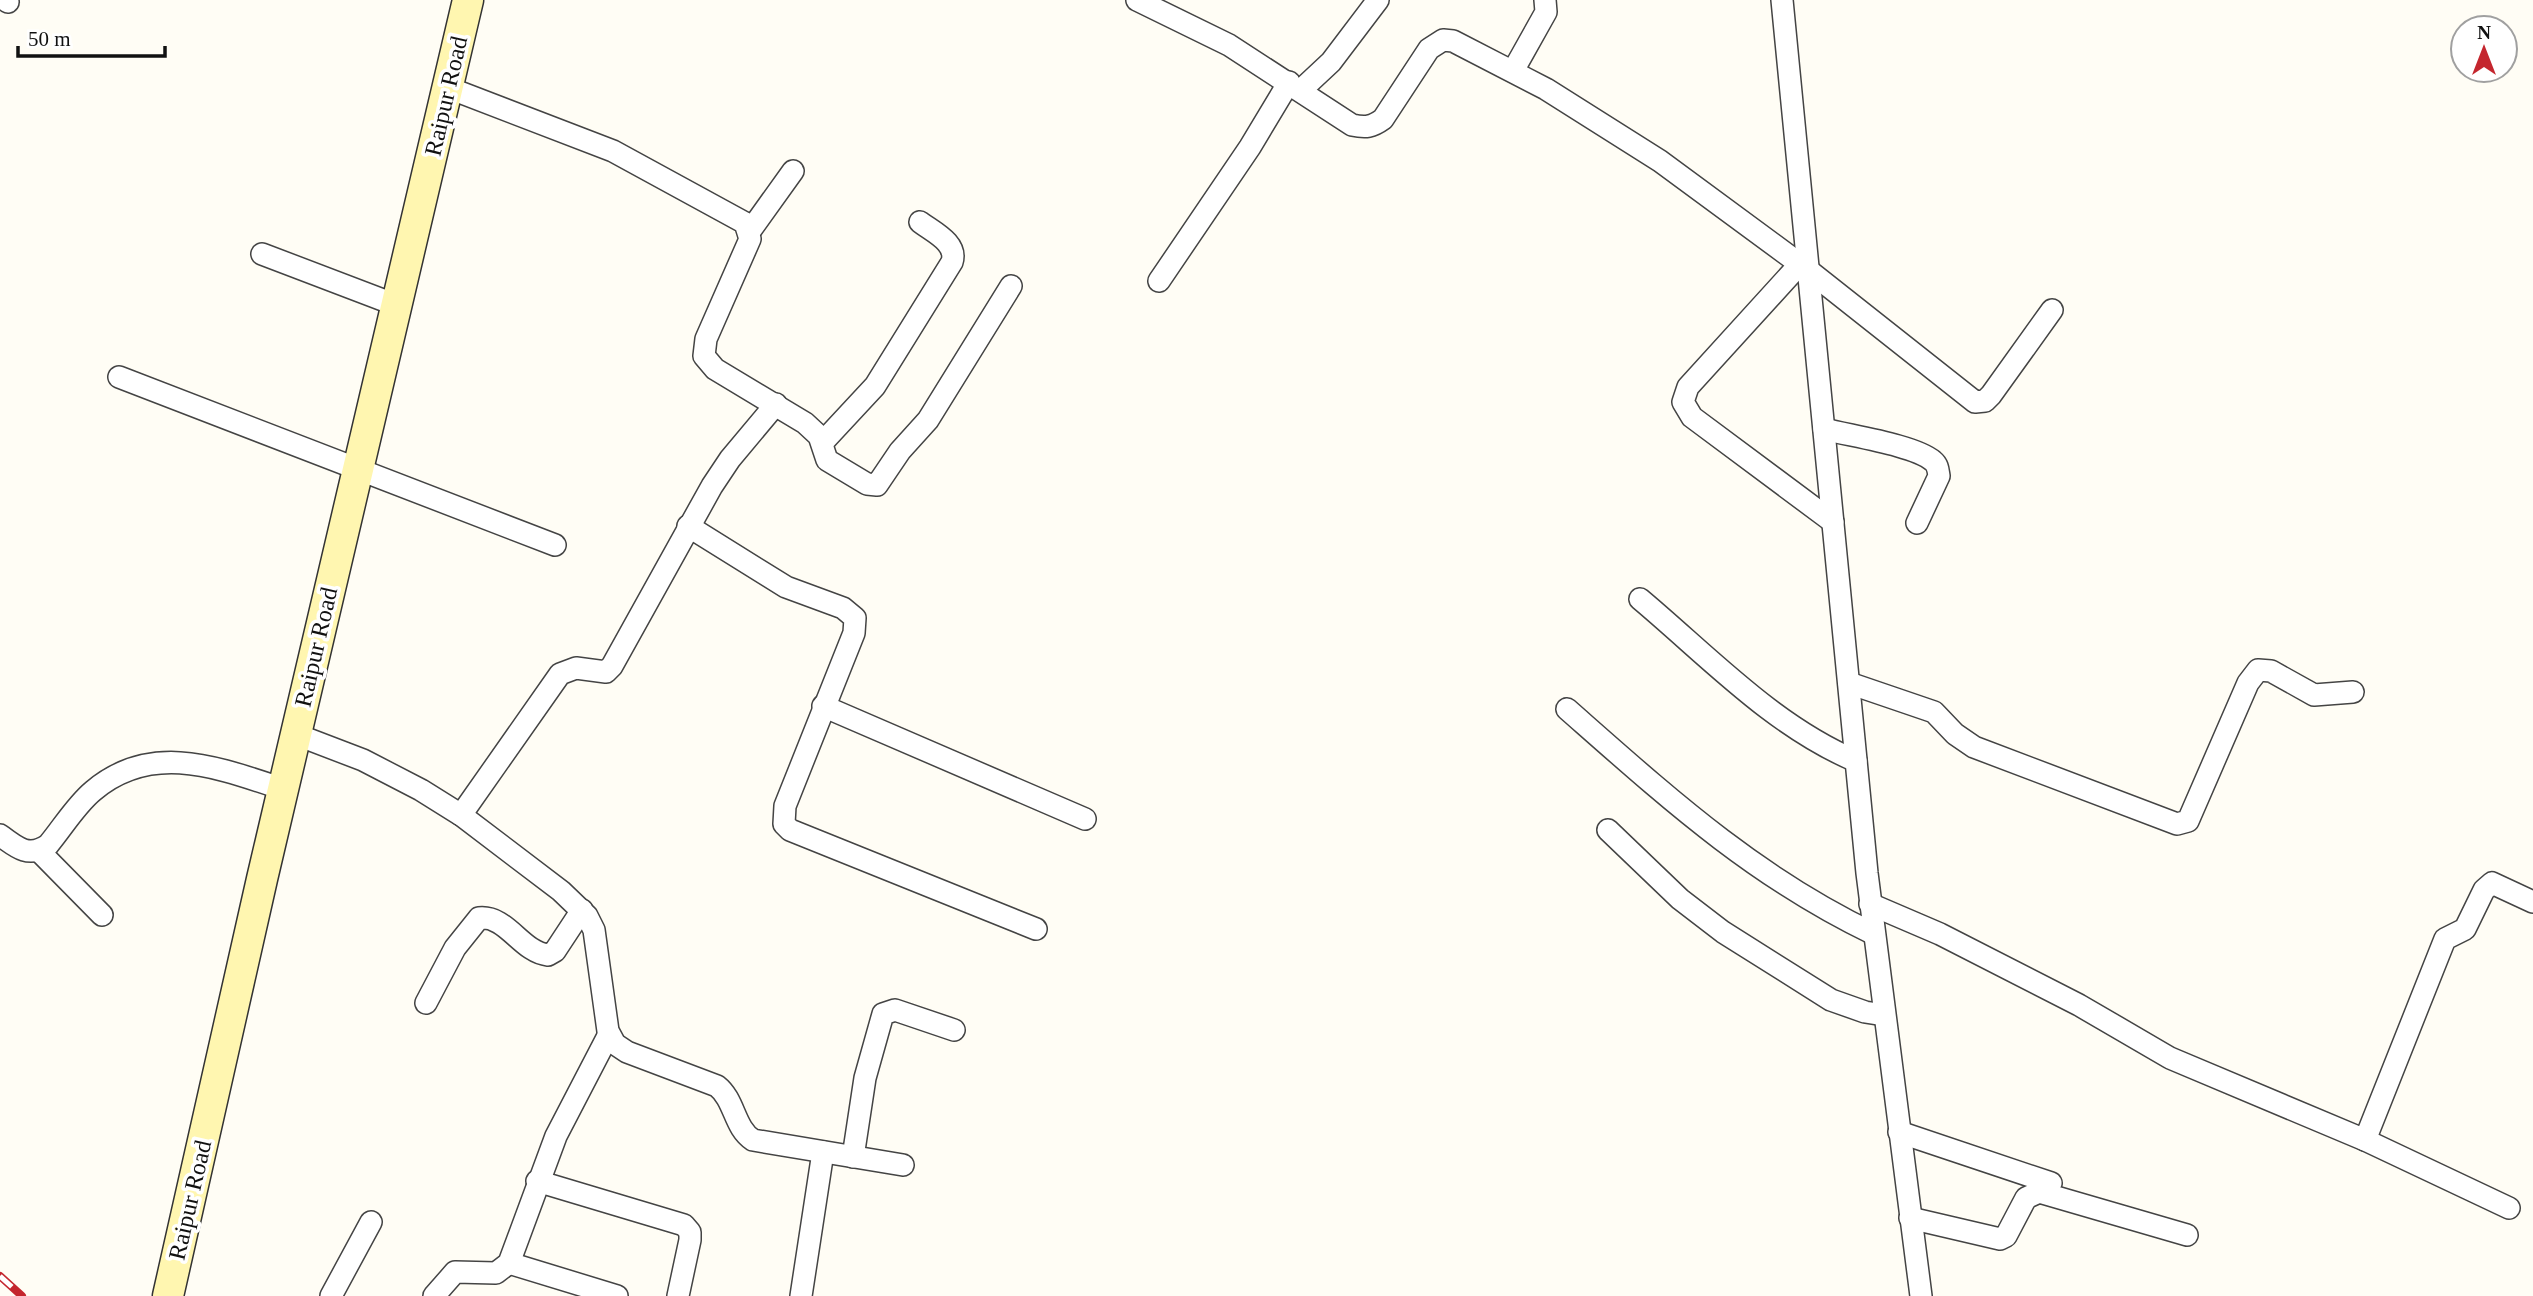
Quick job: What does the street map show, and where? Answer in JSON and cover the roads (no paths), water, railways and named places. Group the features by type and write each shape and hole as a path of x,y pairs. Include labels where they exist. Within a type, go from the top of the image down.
{"main road":[{"name":"Raipur Road","path":"171,1295 295,734 468,0"}],"street":[{"path":"1137,0 1229,45 1352,125 1364,128 1374,126 1383,119 1436,42 1453,41 1585,112 1660,161 1804,267 1975,402 1985,401 1991,395 2052,310"},
{"path":"1159,281 1295,86 1331,62 1378,0"},
{"path":"1513,71 1546,12 1545,0"},
{"path":"1782,0 1804,267 1824,429 1870,904 1921,1296"},
{"path":"449,88 613,151 738,218 750,231"},
{"path":"793,170 750,231 750,239 706,339 704,356 715,369 805,423 822,443 823,453 833,466 867,484 877,485 900,452 928,420 1011,286"},
{"path":"822,443 875,386 952,262 954,256 951,247 919,222"},
{"path":"262,254 397,305"},
{"path":"1804,267 1688,387 1683,402 1692,417 1833,522"},
{"path":"119,377 555,545"},
{"path":"460,815 560,674 576,668 606,672 612,666 688,526 730,459 776,404"},
{"path":"1824,429 1896,446 1933,460 1938,467 1938,476 1917,523"},
{"path":"688,526 786,587 843,608 855,618 854,633 785,807 784,824 790,830 1036,929"},
{"path":"1640,599 1791,727 1808,739 1856,761"},
{"path":"1849,683 1934,712 1955,734 1974,747 2177,824 2188,821 2248,682 2258,670 2271,671 2314,695 2353,692"},
{"path":"823,706 1085,819"},
{"path":"1567,709 1699,825 1733,850 1813,903 1874,934"},
{"path":"295,734 385,770 460,815 582,910 594,930 609,1034 615,1044 627,1052 725,1092 749,1137 903,1165"},
{"path":"0,835 20,850 39,851 48,845 91,792 108,780 145,766 166,762 196,762 283,789"},
{"path":"1608,830 1680,899 1723,932 1831,1000 1864,1012 1884,1015"},
{"path":"39,851 102,915"},
{"path":"2365,1140 2445,939 2465,929 2484,890 2492,883 2533,902"},
{"path":"1870,904 1963,946 2079,1006 2170,1058 2365,1140 2509,1208"},
{"path":"426,1003 442,970 479,918 494,920 534,950 548,955 555,951 582,910"},
{"path":"853,1157 865,1078 883,1014 895,1010 954,1030"},
{"path":"434,1296 455,1272 496,1273 509,1262 537,1181 567,1112 609,1034"},
{"path":"1899,1132 2051,1183"},
{"path":"801,1296 823,1152"},
{"path":"537,1181 684,1225 690,1232 690,1240 678,1296"},
{"path":"1910,1218 2000,1239 2006,1236 2026,1198 2039,1192 2187,1235"},
{"path":"331,1296 372,1222"},
{"path":"509,1262 617,1296"}],"railway":[{"path":"0,1276 22,1296"}]}
